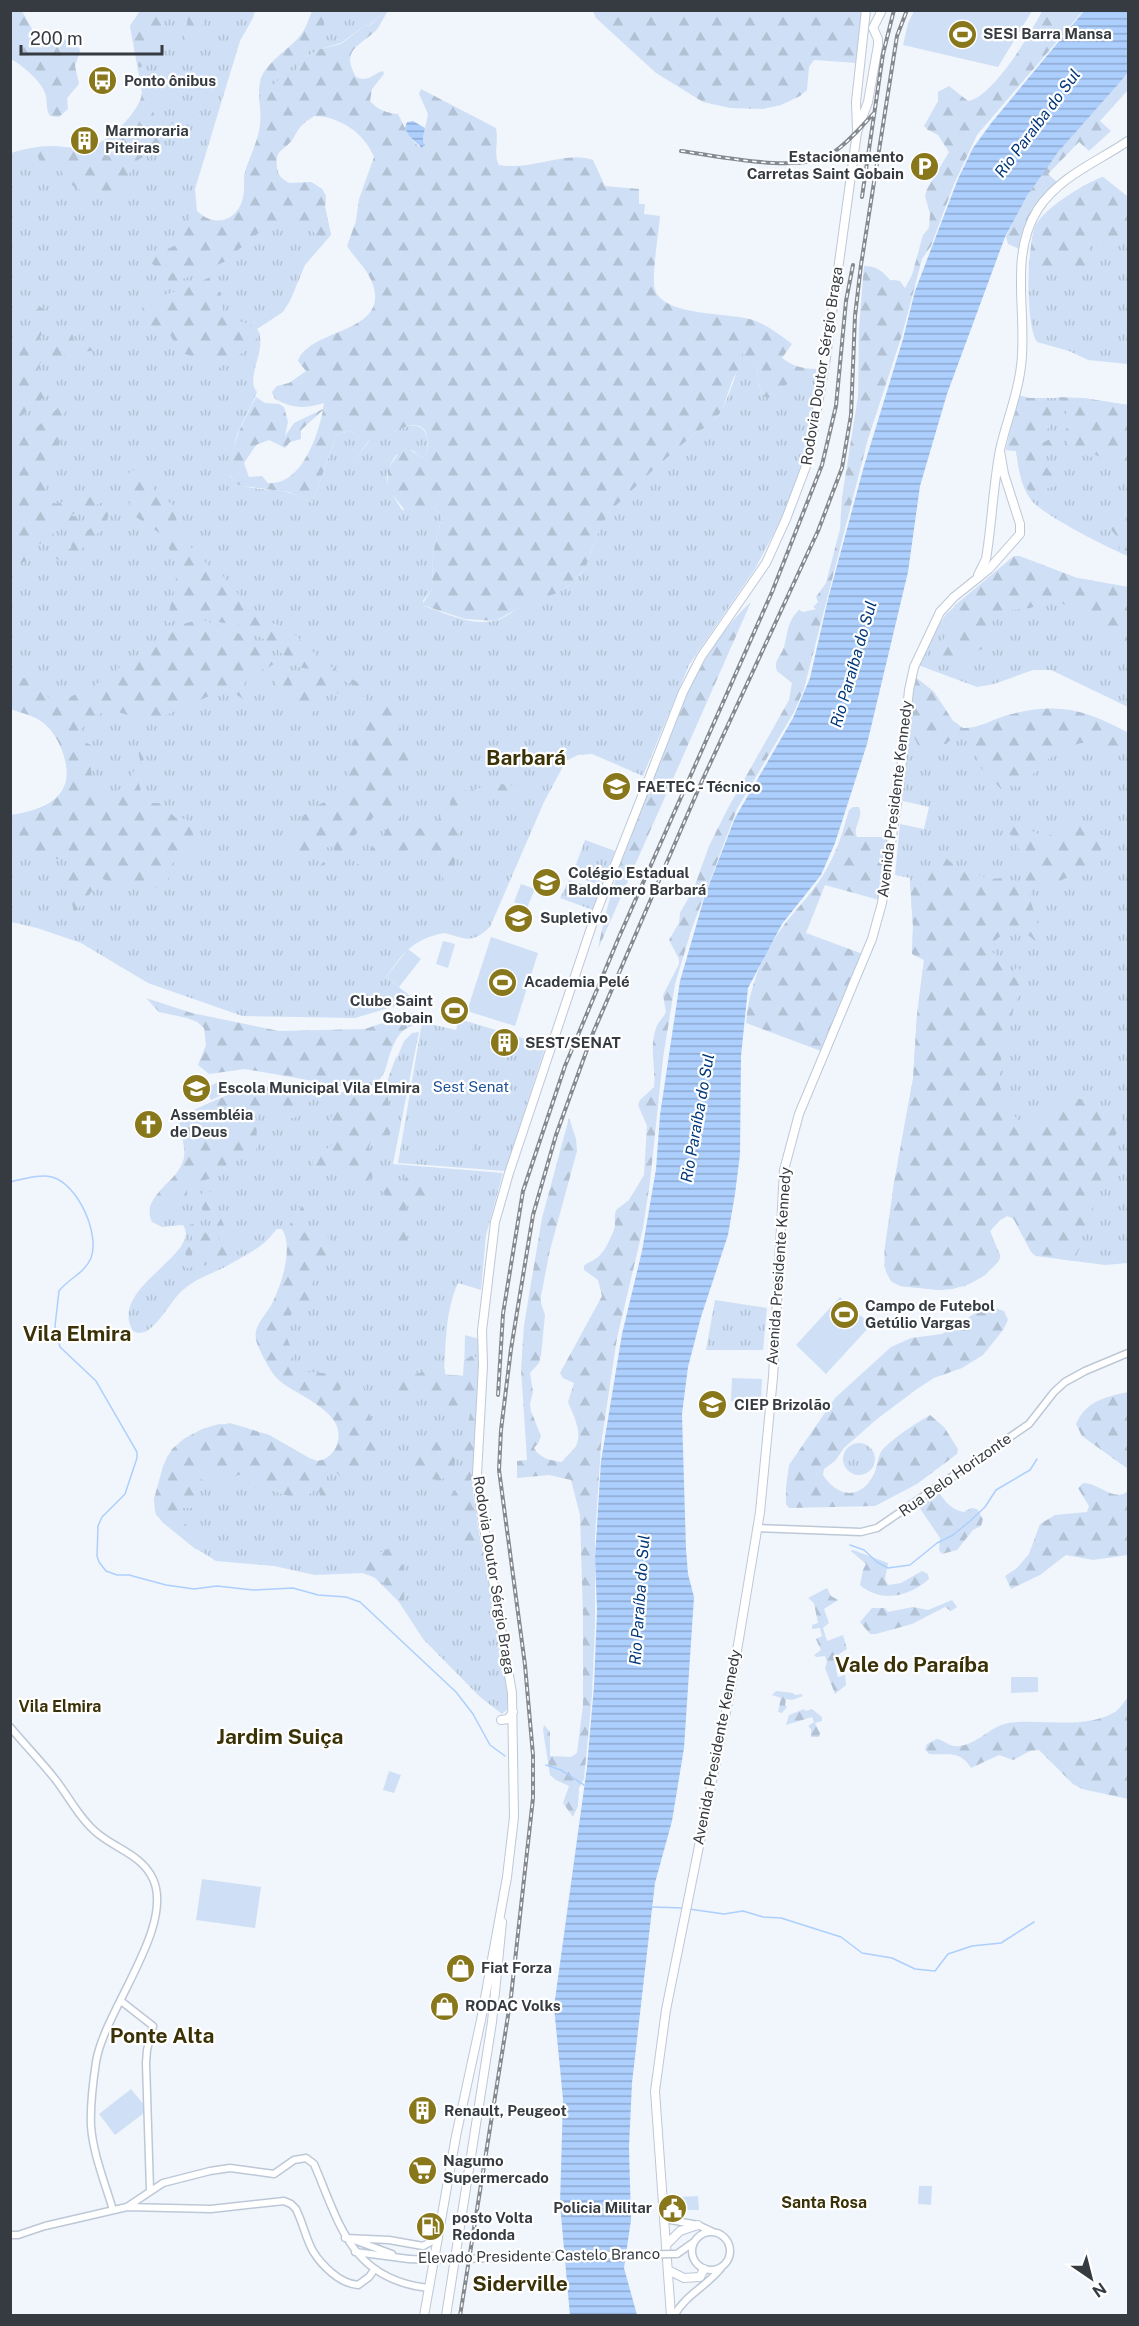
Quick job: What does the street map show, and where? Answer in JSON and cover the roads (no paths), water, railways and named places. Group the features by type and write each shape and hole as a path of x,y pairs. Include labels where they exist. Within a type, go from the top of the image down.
{"main road":[{"name":"Rodovia Doutor Sérgio Braga","path":"857,132 856,102 866,10"},
{"name":"Rodovia Doutor Sérgio Braga","path":"424,2316 456,2136 481,2020 504,1892 514,1817 513,1712 510,1677 480,1504 477,1474 484,1304 495,1222 509,1173 600,902 683,692 696,665 766,563 805,471 813,439 825,364 857,132 868,102 878,45 873,28 882,10"},
{"name":"Avenida Presidente Kennedy","path":"969,584 985,564 1000,451 1022,364 1022,266 1031,225 1042,204 1060,183 1128,141"},
{"name":"Avenida Presidente Kennedy","path":"673,2316 668,2270 669,2219 655,2109 655,2091 666,2010 731,1686 757,1528 773,1377 781,1196 790,1143 801,1108 847,1002 878,920 886,884 899,790 909,690 914,667 929,630 940,612 996,562 1020,534 1020,524 1000,451"},
{"path":"995,490 1002,484 1009,489"},
{"path":"501,1720 509,1718 513,1712"},
{"path":"446,2316 492,2022 504,1892"},
{"path":"667,2244 680,2231 698,2225"},
{"path":"668,2270 691,2279 699,2277 704,2269"}],"street":[{"name":"Rua Belo Horizonte","path":"757,1528 861,1532 877,1528 1026,1426 1065,1382 1084,1371 1128,1353"},
{"path":"12,1729 55,1779 88,1825 137,1859 148,1871 158,1898 155,1918 121,2001 102,2038 96,2060 91,2124 97,2156 113,2210"},
{"path":"121,2001 153,2026 146,2063 150,2190"},
{"path":"127,2207 163,2183 210,2171 237,2169 274,2174 301,2157 311,2160 354,2251 374,2270 402,2283 428,2288"},
{"path":"10,2235 22,2234 127,2207 222,2208 284,2201 296,2209 311,2252 337,2277 358,2285 374,2270"},
{"path":"669,2219 698,2225 717,2233 727,2240 730,2252 726,2264 685,2301 673,2316"},
{"path":"676,2254 705,2234 717,2233"},
{"path":"348,2238 401,2258"},
{"path":"348,2238 389,2240 423,2246 434,2254"},
{"path":"423,2246 438,2238"},
{"path":"695,2242 692,2252 695,2261"},
{"path":"354,2251 367,2245"},
{"path":"354,2251 401,2258"},
{"path":"676,2254 695,2261 704,2269 721,2268"},
{"name":"Elevado Presidente Castelo Branco","path":"401,2258 436,2260 676,2254"},
{"path":"670,2299 677,2302 685,2301"}],"water":[{"name":"Rio Paraíba do Sul","path":"1084,11 1128,11 1128,73 1058,152 1027,196 1005,237 947,394 920,486 908,572 867,744 835,843 821,875 782,924 748,988 741,1056 740,1154 735,1194 728,1235 701,1317 688,1367 682,1414 686,1549 688,1574 694,1597 684,1748 672,1821 655,1883 632,2083 629,2147 631,2220 624,2268 637,2315 570,2316 560,2204 563,2099 554,2007 587,1767 594,1686 597,1611 595,1558 601,1461 622,1334 642,1251 656,1169 660,1115 680,981 705,895 735,818 793,718 810,678 828,599 864,466 903,339 915,291 958,179 973,148 992,122"},
{"path":"413,121 425,128 422,148 409,136 405,128 407,122"}],"waterway":[{"path":"10,1182 42,1176 52,1177 62,1182 78,1199 85,1211 92,1236 91,1258 84,1268 59,1291 55,1326 60,1347 96,1381 137,1452 125,1494 102,1517 98,1526 97,1556 106,1571 194,1589 217,1586 253,1590 293,1588 318,1595 346,1597 360,1602 456,1692 473,1714 490,1745 505,1756"},
{"path":"850,1545 864,1550 888,1568 910,1565 970,1521 985,1507 996,1490 1030,1470 1037,1459"},
{"path":"546,1765 561,1770 584,1785"},
{"path":"651,1907 685,1908"},
{"path":"689,1909 724,1914 743,1911 763,1917 781,1918 841,1937 862,1953 892,1958 915,1969 935,1971 948,1954 972,1946 1001,1943 1034,1922"}],"railway":[{"path":"862,197 883,54 894,10"},
{"path":"460,2316 511,1997 533,1798 533,1755 525,1665 499,1470 501,1430 511,1349 533,1215 556,1135 593,1033 702,781 818,531 842,468 851,415 855,316 861,265 897,36 907,10"},
{"path":"681,151 758,162 799,163 816,160 831,154 843,145 874,113"},
{"path":"498,1395 503,1314 523,1191 565,1066 619,937 772,592 822,465 836,406 846,301 853,265"}],"place":[{"name":"SESI Barra Mansa","path":"962,34"},
{"name":"Ponto ônibus","path":"103,81"},
{"name":"Marmoraria Piteiras","path":"84,140"},
{"name":"Estacionamento Carretas Saint Gobain","path":"925,166"},
{"name":"FAETEC - Técnico","path":"616,787"},
{"name":"Colégio Estadual Baldomero Barbará","path":"547,882"},
{"name":"Supletivo","path":"519,918"},
{"name":"Academia Pelé","path":"503,982"},
{"name":"Clube Saint Gobain","path":"454,1010"},
{"name":"SEST/SENAT","path":"504,1043"},
{"name":"Escola Municipal Vila Elmira","path":"197,1088"},
{"name":"Assembléia de Deus","path":"149,1124"},
{"name":"Campo de Futebol Getúlio Vargas","path":"844,1315"},
{"name":"CIEP Brizolão","path":"713,1405"},
{"name":"Fiat Forza","path":"460,1968"},
{"name":"RODAC Volks","path":"444,2006"},
{"name":"Renault, Peugeot","path":"423,2111"},
{"name":"Nagumo Supermercado","path":"422,2170"},
{"name":"Policia Militar","path":"673,2208"},
{"name":"posto Volta Redonda","path":"431,2227"}],"district":[{"name":"Barbará","path":"526,758"},
{"name":"Vila Elmira","path":"77,1334"},
{"name":"Vale do Paraíba","path":"912,1665"},
{"name":"Vila Elmira","path":"60,1706"},
{"name":"Jardim Suiça","path":"280,1737"},
{"name":"Ponte Alta","path":"162,2036"},
{"name":"Santa Rosa","path":"824,2202"},
{"name":"Siderville","path":"520,2284"}],"park label":[{"name":"Sest Senat","path":"471,1087"}]}
